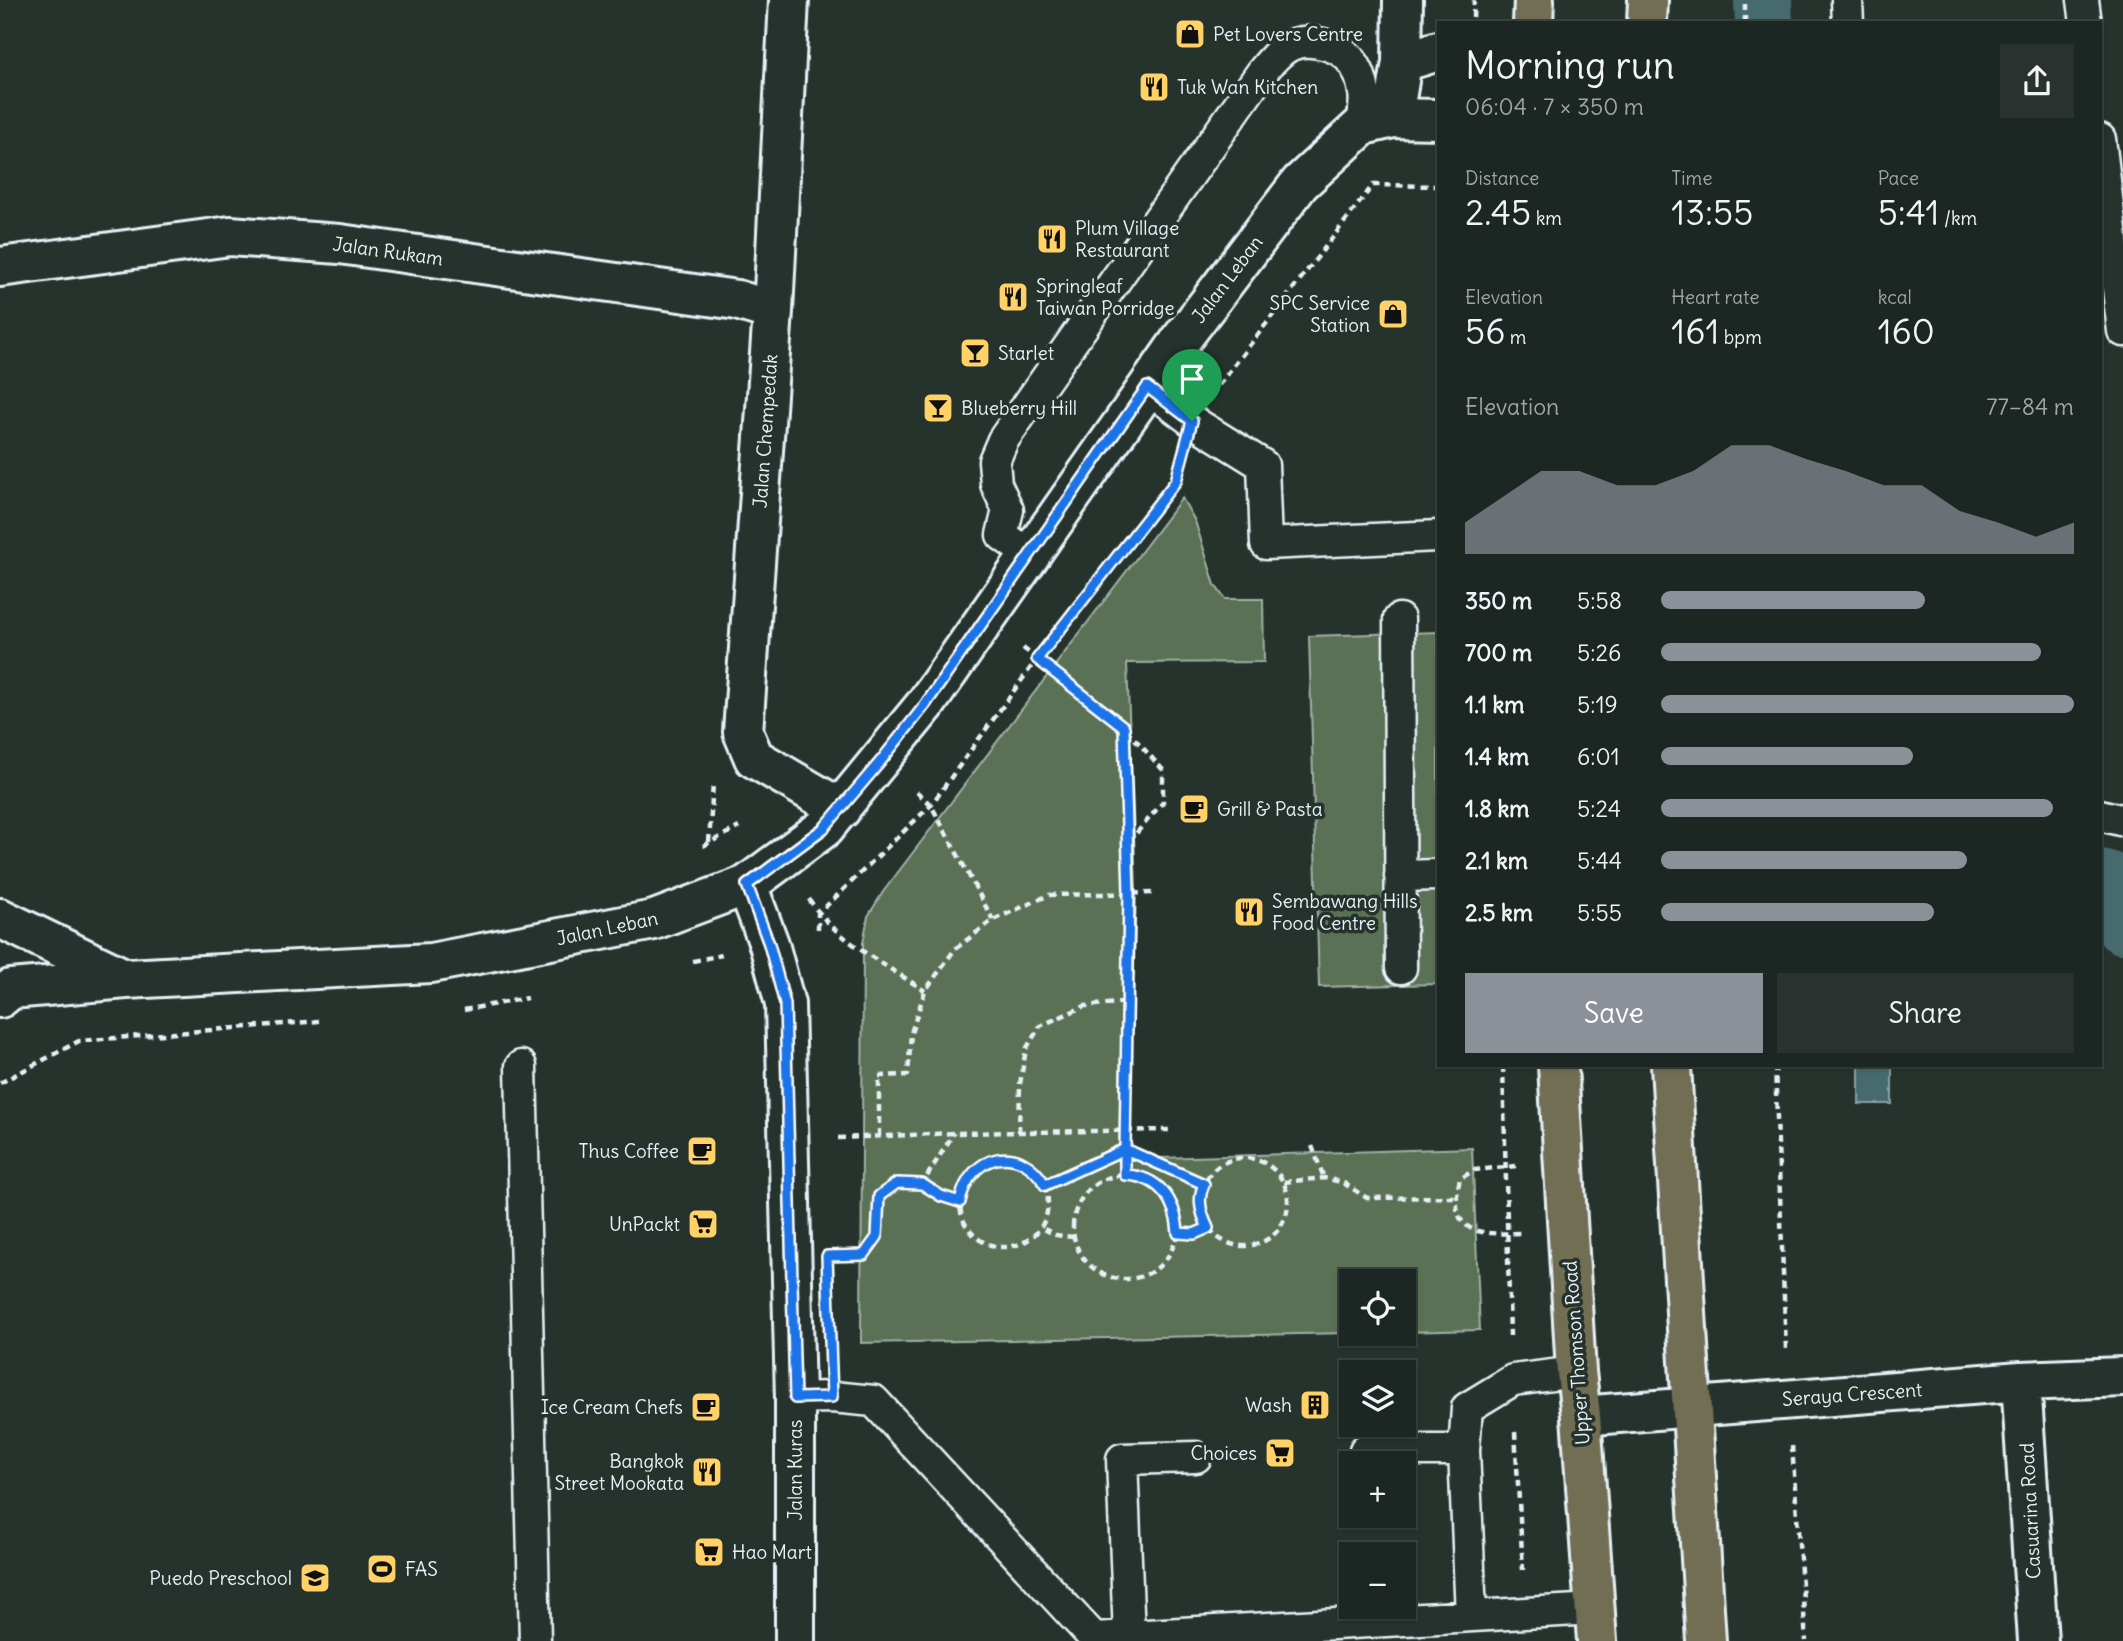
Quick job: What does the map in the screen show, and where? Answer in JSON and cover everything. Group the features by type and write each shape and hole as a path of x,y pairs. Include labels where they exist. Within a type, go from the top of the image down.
{"main road":[{"path":"1533,21 1534,0"},
{"path":"1647,21 1648,0"},
{"name":"Upper Thomson Road","path":"1558,1067 1576,1373 1596,1625"},
{"path":"1671,1067 1706,1641"}],"street":[{"name":"Jalan Chempedak","path":"789,0 773,311 743,732 754,758 841,809"},
{"path":"1403,0 1402,62 1378,122 1437,119"},
{"path":"1402,62 1437,51"},
{"name":"Jalan Leban","path":"0,998 11,989 126,979 431,963 654,920 747,885 824,828 880,762 925,705 1147,387 1300,183 1378,122"},
{"name":"Jalan Rukam","path":"0,267 230,236 340,244 737,300 773,311"},
{"name":"Jalan Kuras","path":"747,885 769,944 785,1004 795,1398 796,1641"},
{"path":"0,918 126,979"},
{"name":"Seraya Crescent","path":"1581,1416 1691,1405 2021,1381 2123,1377"},
{"name":"Casuarina Road","path":"2021,1381 2038,1641"}],"lane":[{"path":"1847,0 1848,21"},
{"path":"2083,0 2086,21"},
{"path":"1031,556 1002,535 1008,510 996,484 994,461 1003,440 1273,58 1294,44 1312,41 1332,47 1349,57 1359,73 1365,95 1378,122"},
{"path":"2102,156 2123,331"},
{"path":"1147,387 1192,421 1263,466 1266,544 1437,536"},
{"path":"1399,619 1401,968"},
{"path":"2102,816 2123,819"},
{"path":"1400,876 1437,875"},
{"path":"521,1066 535,1641"},
{"path":"1471,1616 1464,1450 1467,1408 1513,1380 1576,1373"},
{"path":"795,1398 832,1397 874,1401 1094,1638 1471,1616 1596,1625"},
{"path":"1364,1450 1464,1450"},
{"path":"1129,1637 1122,1459 1196,1457"}],"path":[{"path":"1473,21 1474,0"},
{"path":"1745,0 1745,21"},
{"path":"818,935 818,914 931,805 1037,659 1176,481 1192,421 1373,185 1437,186"},
{"path":"986,619 1124,727 1163,769 1163,802 1129,843"},
{"path":"1124,727 1129,843 1125,1175"},
{"path":"880,762 931,805 993,920"},
{"path":"699,848 709,843"},
{"path":"782,858 818,914 837,932 925,991"},
{"path":"879,1136 879,1076 908,1075 911,1033 925,991 955,949 993,920 1049,895 1153,893"},
{"path":"1018,1132 1020,1084 1026,1049 1040,1026 1085,1006 1128,1002"},
{"path":"825,1139 954,1133 1170,1130"},
{"path":"922,1184 954,1133"},
{"path":"1312,1146 1324,1178"},
{"path":"1045,1185 1125,1149 1204,1184"},
{"path":"1008,1158 1023,1163 1035,1171 1045,1185 1048,1212 1041,1227 1018,1245 1004,1247 978,1238 968,1228 962,1215 960,1202 969,1176 979,1166 993,1160 1008,1158"},
{"path":"1232,1159 1262,1161 1284,1182 1288,1197 1287,1212 1281,1226 1271,1237 1257,1244 1230,1244 1217,1237 1208,1228 1202,1215 1200,1201 1204,1184 1219,1166 1232,1159"},
{"path":"1564,1164 1474,1170 1460,1179 1456,1197 1458,1212 1467,1227 1480,1233 1567,1232"},
{"path":"1125,1175 1146,1178 1160,1187 1171,1201 1177,1216 1178,1233 1173,1249 1164,1263 1150,1273 1134,1279 1118,1279 1088,1265 1079,1253 1073,1237 1072,1222 1076,1206 1084,1193 1097,1182 1125,1175"},
{"path":"1284,1182 1324,1178 1342,1182 1367,1198 1456,1197"},
{"path":"839,1255 864,1255 877,1237 879,1196 897,1183 922,1184 941,1196 960,1202"},
{"path":"1178,1233 1194,1234 1208,1228"},
{"path":"1044,1229 1056,1235 1073,1237"}],"green space":[{"path":"1182,498 1195,521 1215,585 1225,599 1263,599 1264,662 1127,663 1136,889 1128,1159 1472,1148 1480,1330 1416,1332 1416,1269 1339,1269 1339,1333 861,1343 863,943 868,916 883,892"},
{"path":"1437,632 1437,984 1319,987 1309,636"}],"water":[{"path":"1859,1067 1892,1067 1892,1104 1859,1104"}],"waterway":[{"path":"1763,0 1764,21"},
{"path":"2102,879 2107,880 2123,925"}],"place":[{"name":"Pet Lovers Centre","path":"1190,34"},
{"name":"Tuk Wan Kitchen","path":"1154,87"},
{"name":"Plum Village Restaurant","path":"1052,239"},
{"name":"Springleaf Taiwan Porridge","path":"1013,297"},
{"name":"SPC Service Station","path":"1393,314"},
{"name":"Starlet","path":"975,353"},
{"name":"Blueberry Hill","path":"938,408"},
{"name":"Grill & Pasta","path":"1194,809"},
{"name":"Sembawang Hills Food Centre","path":"1249,912"},
{"name":"Thus Coffee","path":"702,1151"},
{"name":"UnPackt","path":"703,1224"},
{"name":"Wash","path":"1315,1405"},
{"name":"Ice Cream Chefs","path":"706,1407"},
{"name":"Choices","path":"1280,1453"},
{"name":"Bangkok Street Mookata","path":"707,1472"},
{"name":"Hao Mart","path":"709,1552"},
{"name":"FAS","path":"382,1569"},
{"name":"Puedo Preschool","path":"315,1578"}],"route":[{"path":"1192,421 1147,387 925,705 880,762 824,828 747,885 769,944 785,1004 795,1398 832,1397 827,1256 864,1255 877,1237 879,1196 897,1183 922,1184 941,1196 960,1202 969,1176 979,1166 993,1160 1008,1158 1023,1163 1035,1171 1045,1185 1125,1149 1204,1184 1201,1187 1200,1201 1208,1228 1194,1234 1178,1233 1177,1216 1171,1201 1160,1187 1146,1178 1125,1175 1125,1149 1129,893 1129,843 1124,727 1037,659 1176,481 1192,421"}]}
